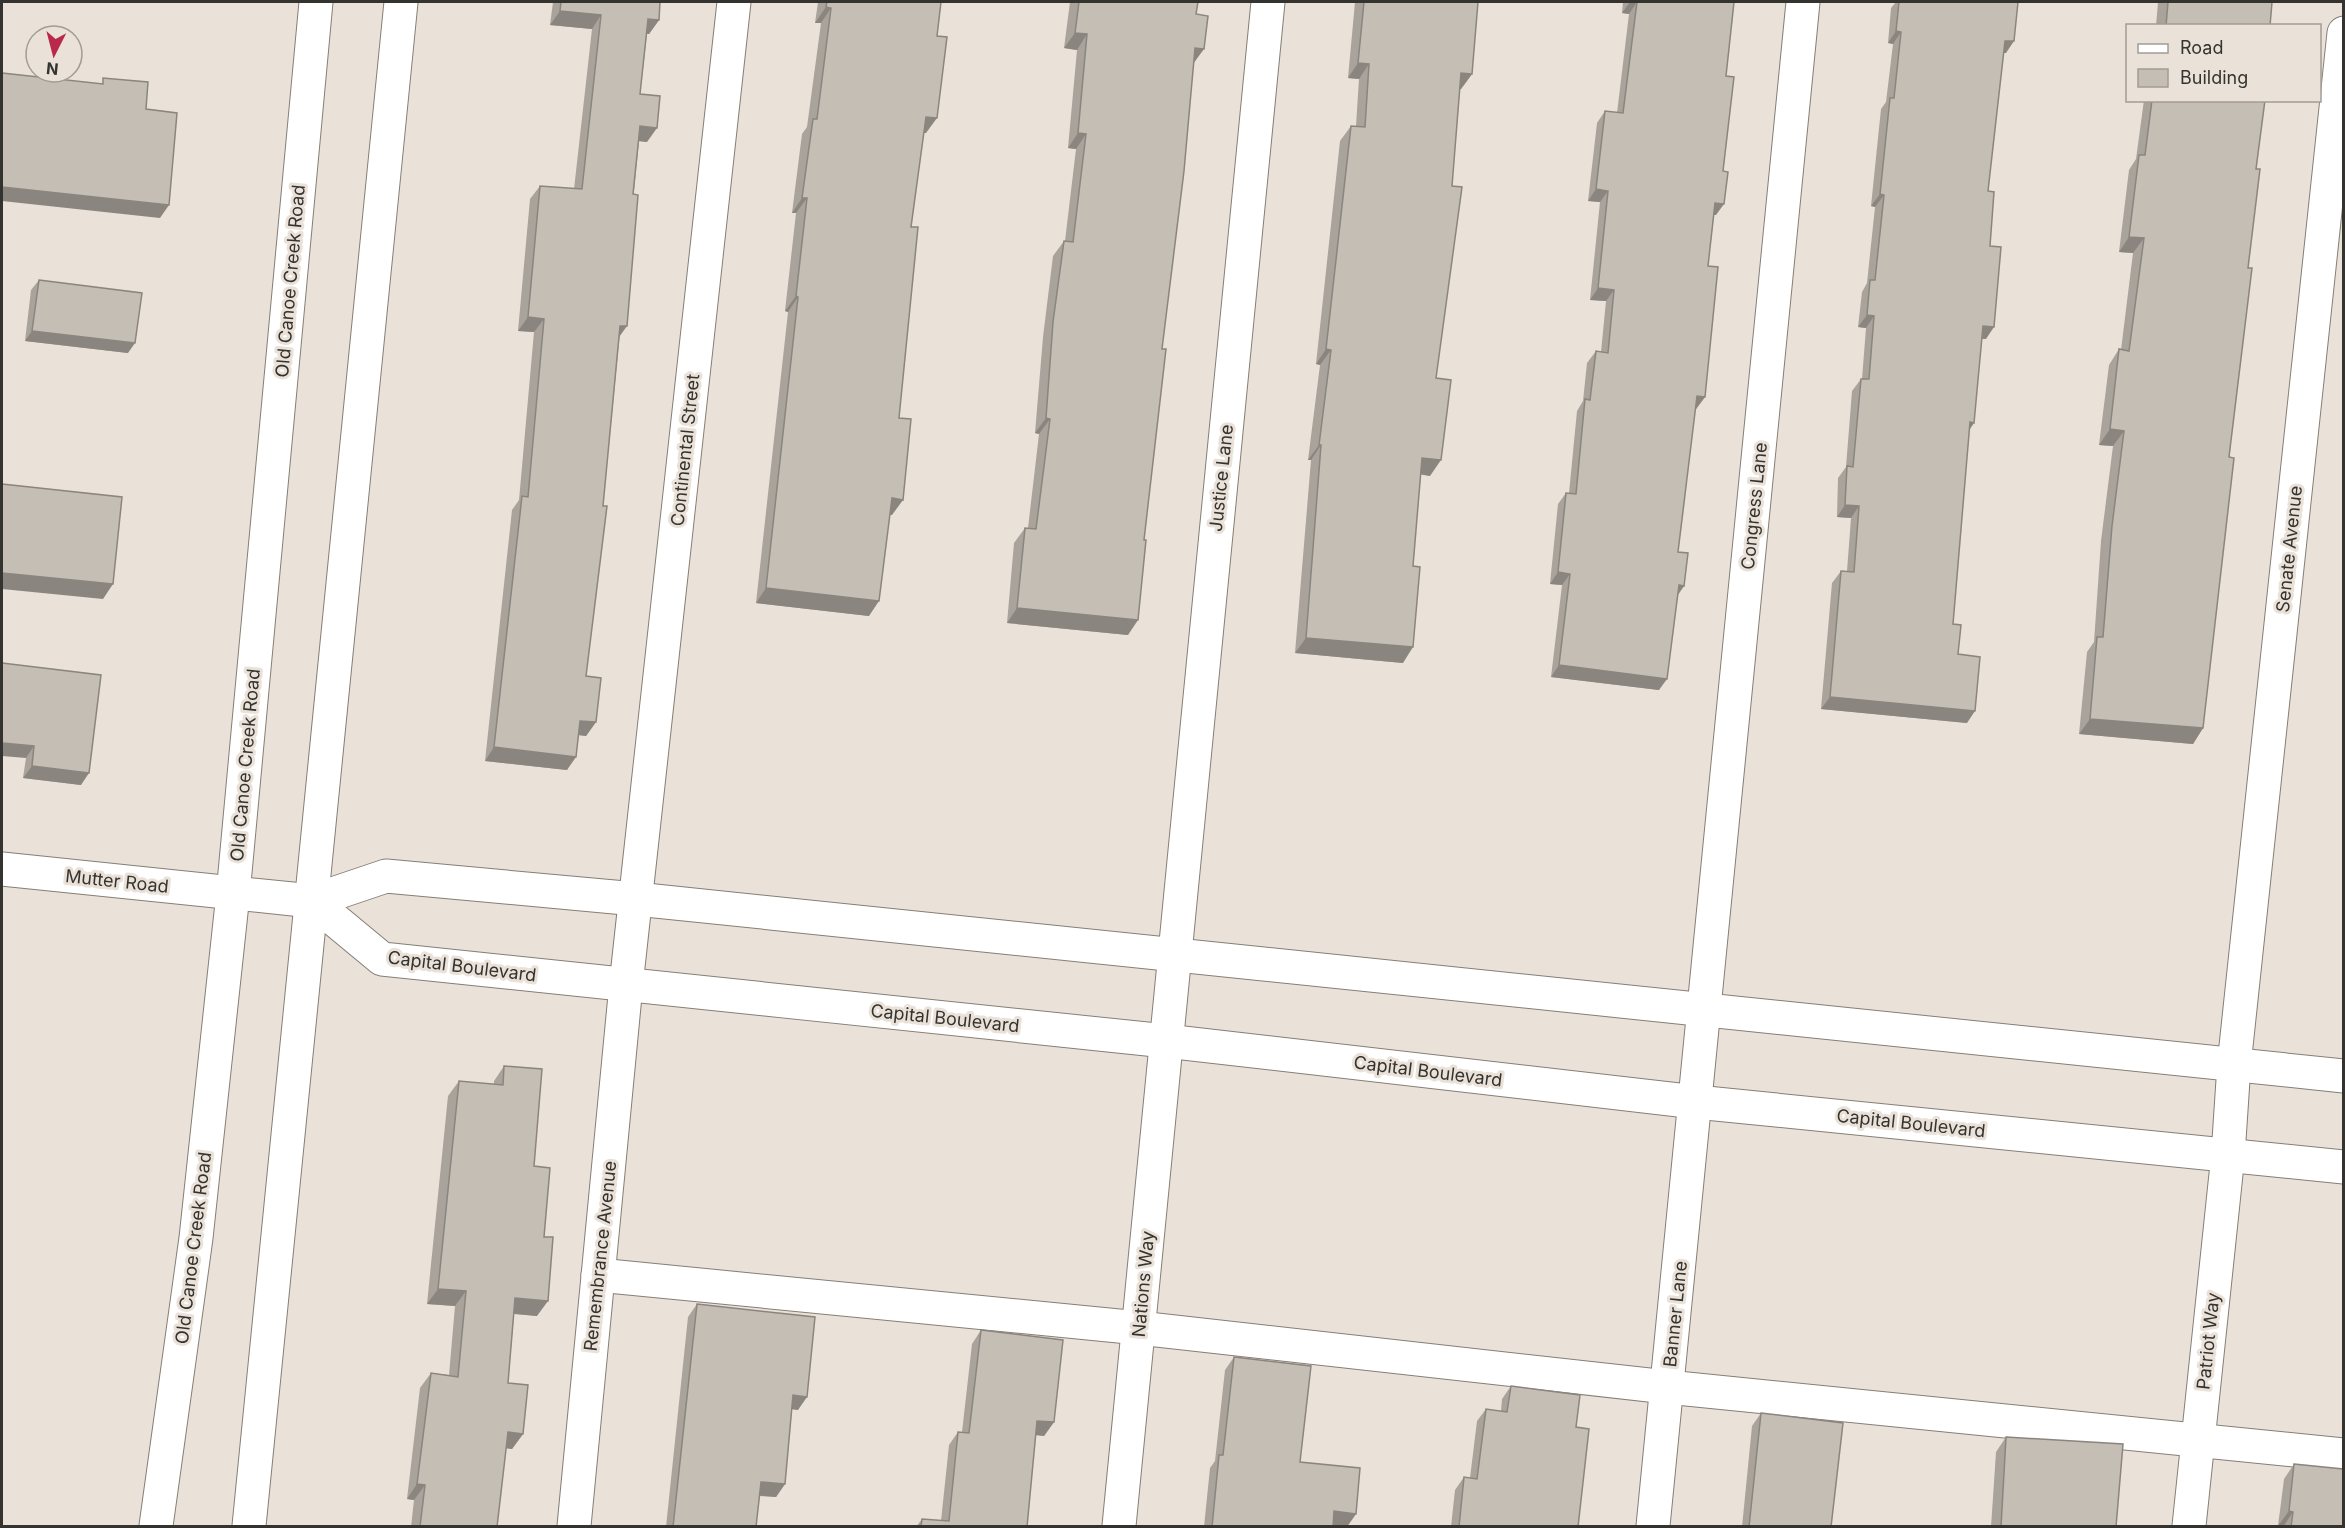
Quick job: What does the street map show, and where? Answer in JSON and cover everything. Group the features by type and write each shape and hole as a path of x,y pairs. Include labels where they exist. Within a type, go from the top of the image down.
{"street":[{"name":"Old Canoe Creek Road","path":"156,1527 196,1239 233,894 316,2"},
{"path":"249,1527 401,2"},
{"name":"Continental Street","path":"626,986 734,2"},
{"name":"Justice Lane","path":"1166,1041 1268,2"},
{"name":"Congress Lane","path":"1696,1102 1803,2"},
{"name":"Senate Avenue","path":"2228,1155 2234,1065 2343,33"},
{"name":"Mutter Road","path":"2,869 312,901"},
{"path":"312,901 386,876 636,899 2343,1076"},
{"name":"Capital Boulevard","path":"312,901 382,959 1166,1041 1696,1102 2343,1167"},
{"name":"Remembrance Avenue","path":"574,1527 626,986"},
{"name":"Nations Way","path":"1119,1527 1166,1041"},
{"name":"Banner Lane","path":"1653,1527 1696,1102"},
{"name":"Patriot Way","path":"2189,1527 2228,1155"},
{"path":"598,1275 1139,1329 1667,1388 2343,1455"}],"building":[{"path":"561,2 660,2 659,20 648,19 640,94 660,96 657,128 640,126 633,194 638,195 627,326 620,326 603,506 607,506 586,676 601,678 596,722 580,721 576,757 494,747 522,496 528,497 544,319 528,317 540,186 582,189 601,15 560,11"},
{"path":"827,2 941,2 937,36 947,37 937,118 926,117 911,227 918,227 899,418 911,419 903,500 892,498 879,601 766,588 798,297 796,296 807,198 802,198 813,119 817,119 831,8 826,7"},
{"path":"1079,2 1198,2 1196,14 1208,16 1204,49 1195,48 1184,171 1162,349 1166,349 1144,540 1146,540 1138,620 1017,608 1025,528 1036,529 1050,419 1046,418 1053,322 1064,241 1073,242 1086,134 1078,133 1087,34 1075,33"},
{"path":"1364,2 1478,2 1472,74 1461,73 1452,186 1462,187 1436,378 1451,380 1441,460 1422,458 1413,566 1420,567 1413,647 1306,638 1321,445 1319,445 1331,350 1326,349 1351,126 1365,127 1369,64 1358,63"},
{"path":"1637,2 1734,2 1726,76 1734,77 1723,171 1728,172 1724,204 1715,203 1708,266 1718,267 1705,397 1697,396 1678,552 1688,553 1684,586 1679,585 1667,679 1559,665 1570,574 1558,572 1566,493 1576,494 1585,399 1590,400 1596,351 1608,353 1614,290 1598,288 1608,191 1596,189 1605,111 1623,113"},
{"path":"1899,2 2018,2 2014,41 2005,41 1988,191 1994,192 1990,246 2001,247 1994,327 1983,326 1974,423 1970,422 1953,624 1961,625 1958,654 1980,657 1975,711 1830,697 1841,571 1854,572 1859,506 1845,505 1847,466 1853,467 1861,379 1869,379 1874,316 1867,315 1870,280 1875,280 1884,195 1880,194 1890,98 1894,98 1901,32 1896,31"},
{"path":"2168,2 2272,2 2270,24 2166,24"},
{"path":"2,73 24,75 24,84 84,84 84,82 103,84 103,78 148,82 146,109 177,113 169,205 2,187"},
{"path":"2152,102 2265,102 2256,169 2260,169 2248,268 2252,268 2229,457 2234,458 2203,728 2090,719 2097,637 2103,637 2112,526 2124,431 2110,429 2119,349 2129,351 2144,238 2129,237 2139,155 2145,155"},
{"path":"39,280 142,293 135,343 32,331"},
{"path":"2,484 122,497 113,584 2,573"},
{"path":"2,663 101,675 89,773 32,766 34,746 2,743"},
{"path":"504,1066 542,1069 534,1166 550,1168 544,1237 553,1237 548,1301 515,1298 508,1383 528,1385 523,1434 508,1432 497,1527 420,1527 425,1485 417,1484 431,1373 458,1377 466,1291 438,1289 459,1081 503,1085"},
{"path":"697,1304 815,1317 807,1397 793,1395 785,1484 761,1482 756,1527 673,1527"},
{"path":"981,1330 1063,1340 1054,1422 1037,1421 1027,1527 921,1527 922,1519 949,1521 958,1432 969,1433"},
{"path":"1234,1357 1311,1366 1300,1462 1360,1468 1356,1514 1334,1511 1333,1527 1212,1527 1219,1455 1223,1455"},
{"path":"1511,1386 1580,1395 1576,1427 1589,1429 1578,1527 1459,1527 1464,1477 1477,1479 1486,1409 1507,1412"},
{"path":"1761,1413 1843,1423 1831,1527 1749,1527"},
{"path":"2006,1437 2123,1444 2116,1527 2001,1527"},
{"path":"2294,1464 2343,1469 2343,1527 2291,1527 2293,1512 2289,1511"}]}
